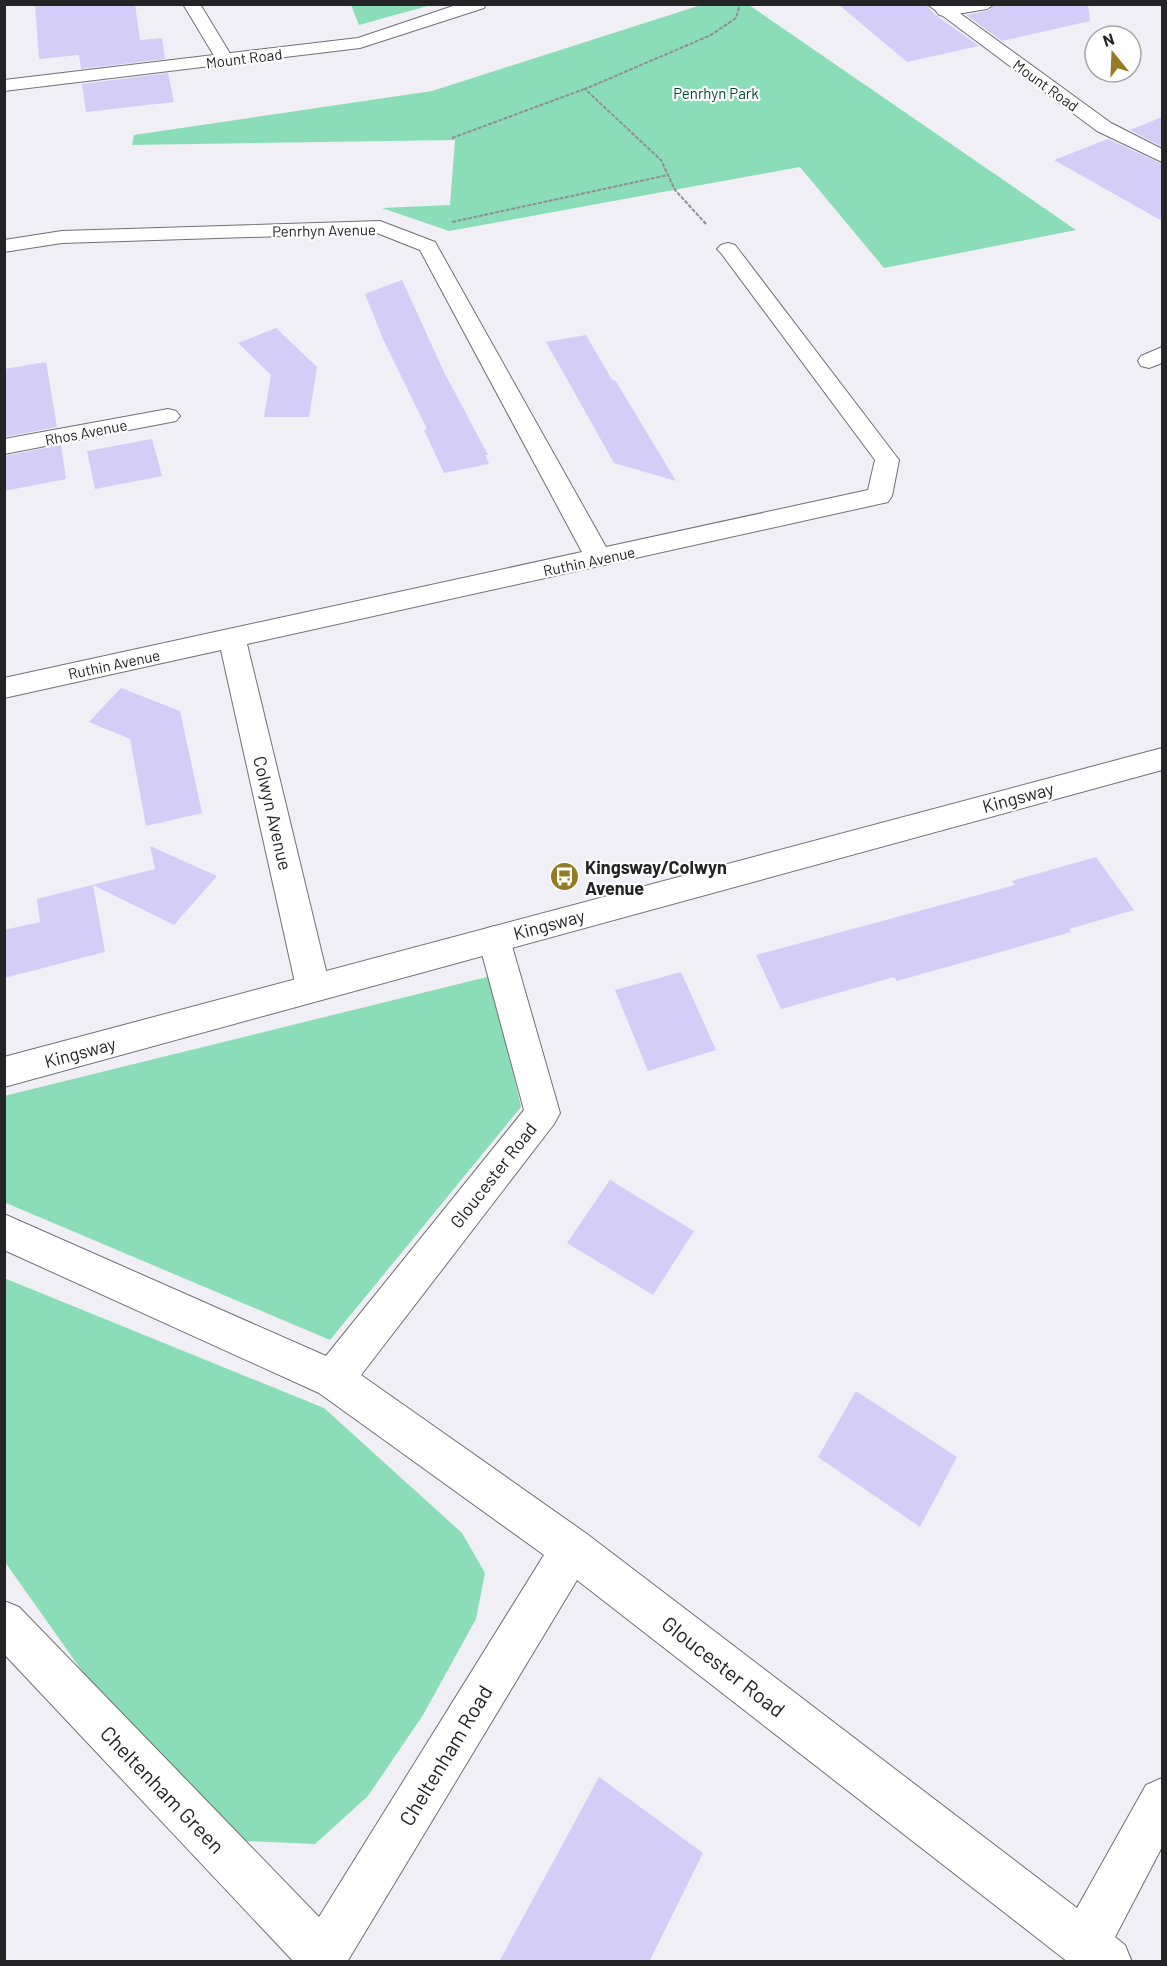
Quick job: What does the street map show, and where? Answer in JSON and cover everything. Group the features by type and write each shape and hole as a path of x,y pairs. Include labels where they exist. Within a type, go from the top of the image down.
{"street":[{"path":"191,4 225,60"},
{"name":"Mount Road","path":"4,86 360,43 478,4"},
{"path":"940,8 987,4"},
{"name":"Mount Road","path":"940,8 1104,127 1162,156"},
{"name":"Penrhyn Avenue","path":"4,246 62,237 369,227 380,227 429,246 599,560"},
{"name":"Ruthin Avenue","path":"4,688 599,560 879,496 887,460 728,250"},
{"name":"Rhos Avenue","path":"4,447 168,416"},
{"name":"Colwyn Avenue","path":"232,639 313,987"},
{"name":"Kingsway","path":"4,1072 1162,759"},
{"name":"Gloucester Road","path":"333,1379 542,1113 494,939"},
{"name":"Gloucester Road","path":"4,1231 333,1379 572,1549 1096,1952"},
{"name":"Cheltenham Road","path":"321,1959 572,1549"},
{"name":"Cheltenham Green","path":"4,1622 321,1959"},
{"path":"1096,1952 1162,1801"}],"path":[{"path":"452,138 589,88 673,53 721,30 736,18 740,4"},
{"path":"589,88 585,89 661,160 675,190 728,250"},
{"path":"398,234 668,175"}],"green space":[{"path":"351,5 431,5 359,25"},
{"name":"Penrhyn Park","path":"701,5 749,5 1076,230 884,268 800,167 449,231 382,208 450,205 455,140 132,145 134,135 432,91"},
{"path":"491,976 521,1107 330,1340 6,1203 4,1096"},
{"path":"4,1278 324,1408 462,1533 485,1573 476,1619 423,1715 368,1796 315,1844 247,1841 159,1780 5,1562"}],"building":[{"path":"35,4 135,4 140,40 162,38 165,59 81,69 79,55 39,59"},
{"path":"838,4 925,4 937,16 979,46 907,62"},
{"path":"997,4 1088,4 1090,21 1002,41 966,15 987,11"},
{"path":"168,73 174,102 86,112 82,84"},
{"path":"1162,117 1162,147 1130,130"},
{"path":"1108,139 1162,164 1162,221 1054,160"},
{"path":"402,280 444,372 488,455 485,455 489,464 444,473 424,430 427,429 383,339 365,294"},
{"path":"276,328 317,367 309,417 264,417 271,375 238,343"},
{"path":"586,335 676,481 614,463 546,342"},
{"path":"46,362 57,427 4,437 4,369"},
{"path":"152,439 162,476 95,489 87,451"},
{"path":"61,445 66,479 4,491 4,456"},
{"path":"121,688 180,711 202,813 146,826 130,739 89,722"},
{"path":"150,846 217,876 174,925 93,885 105,952 4,978 4,930 40,922 37,899 155,869"},
{"path":"1096,857 1134,910 1069,929 1071,932 897,981 894,977 781,1009 756,955 1015,885 1012,881"},
{"path":"681,972 716,1050 648,1071 615,990"},
{"path":"610,1180 694,1231 653,1295 567,1243"},
{"path":"856,1391 957,1457 920,1527 818,1457"},
{"path":"599,1777 703,1853 649,1962 499,1962"}],"place":[{"name":"Kingsway/Colwyn Avenue","path":"564,877"}]}
